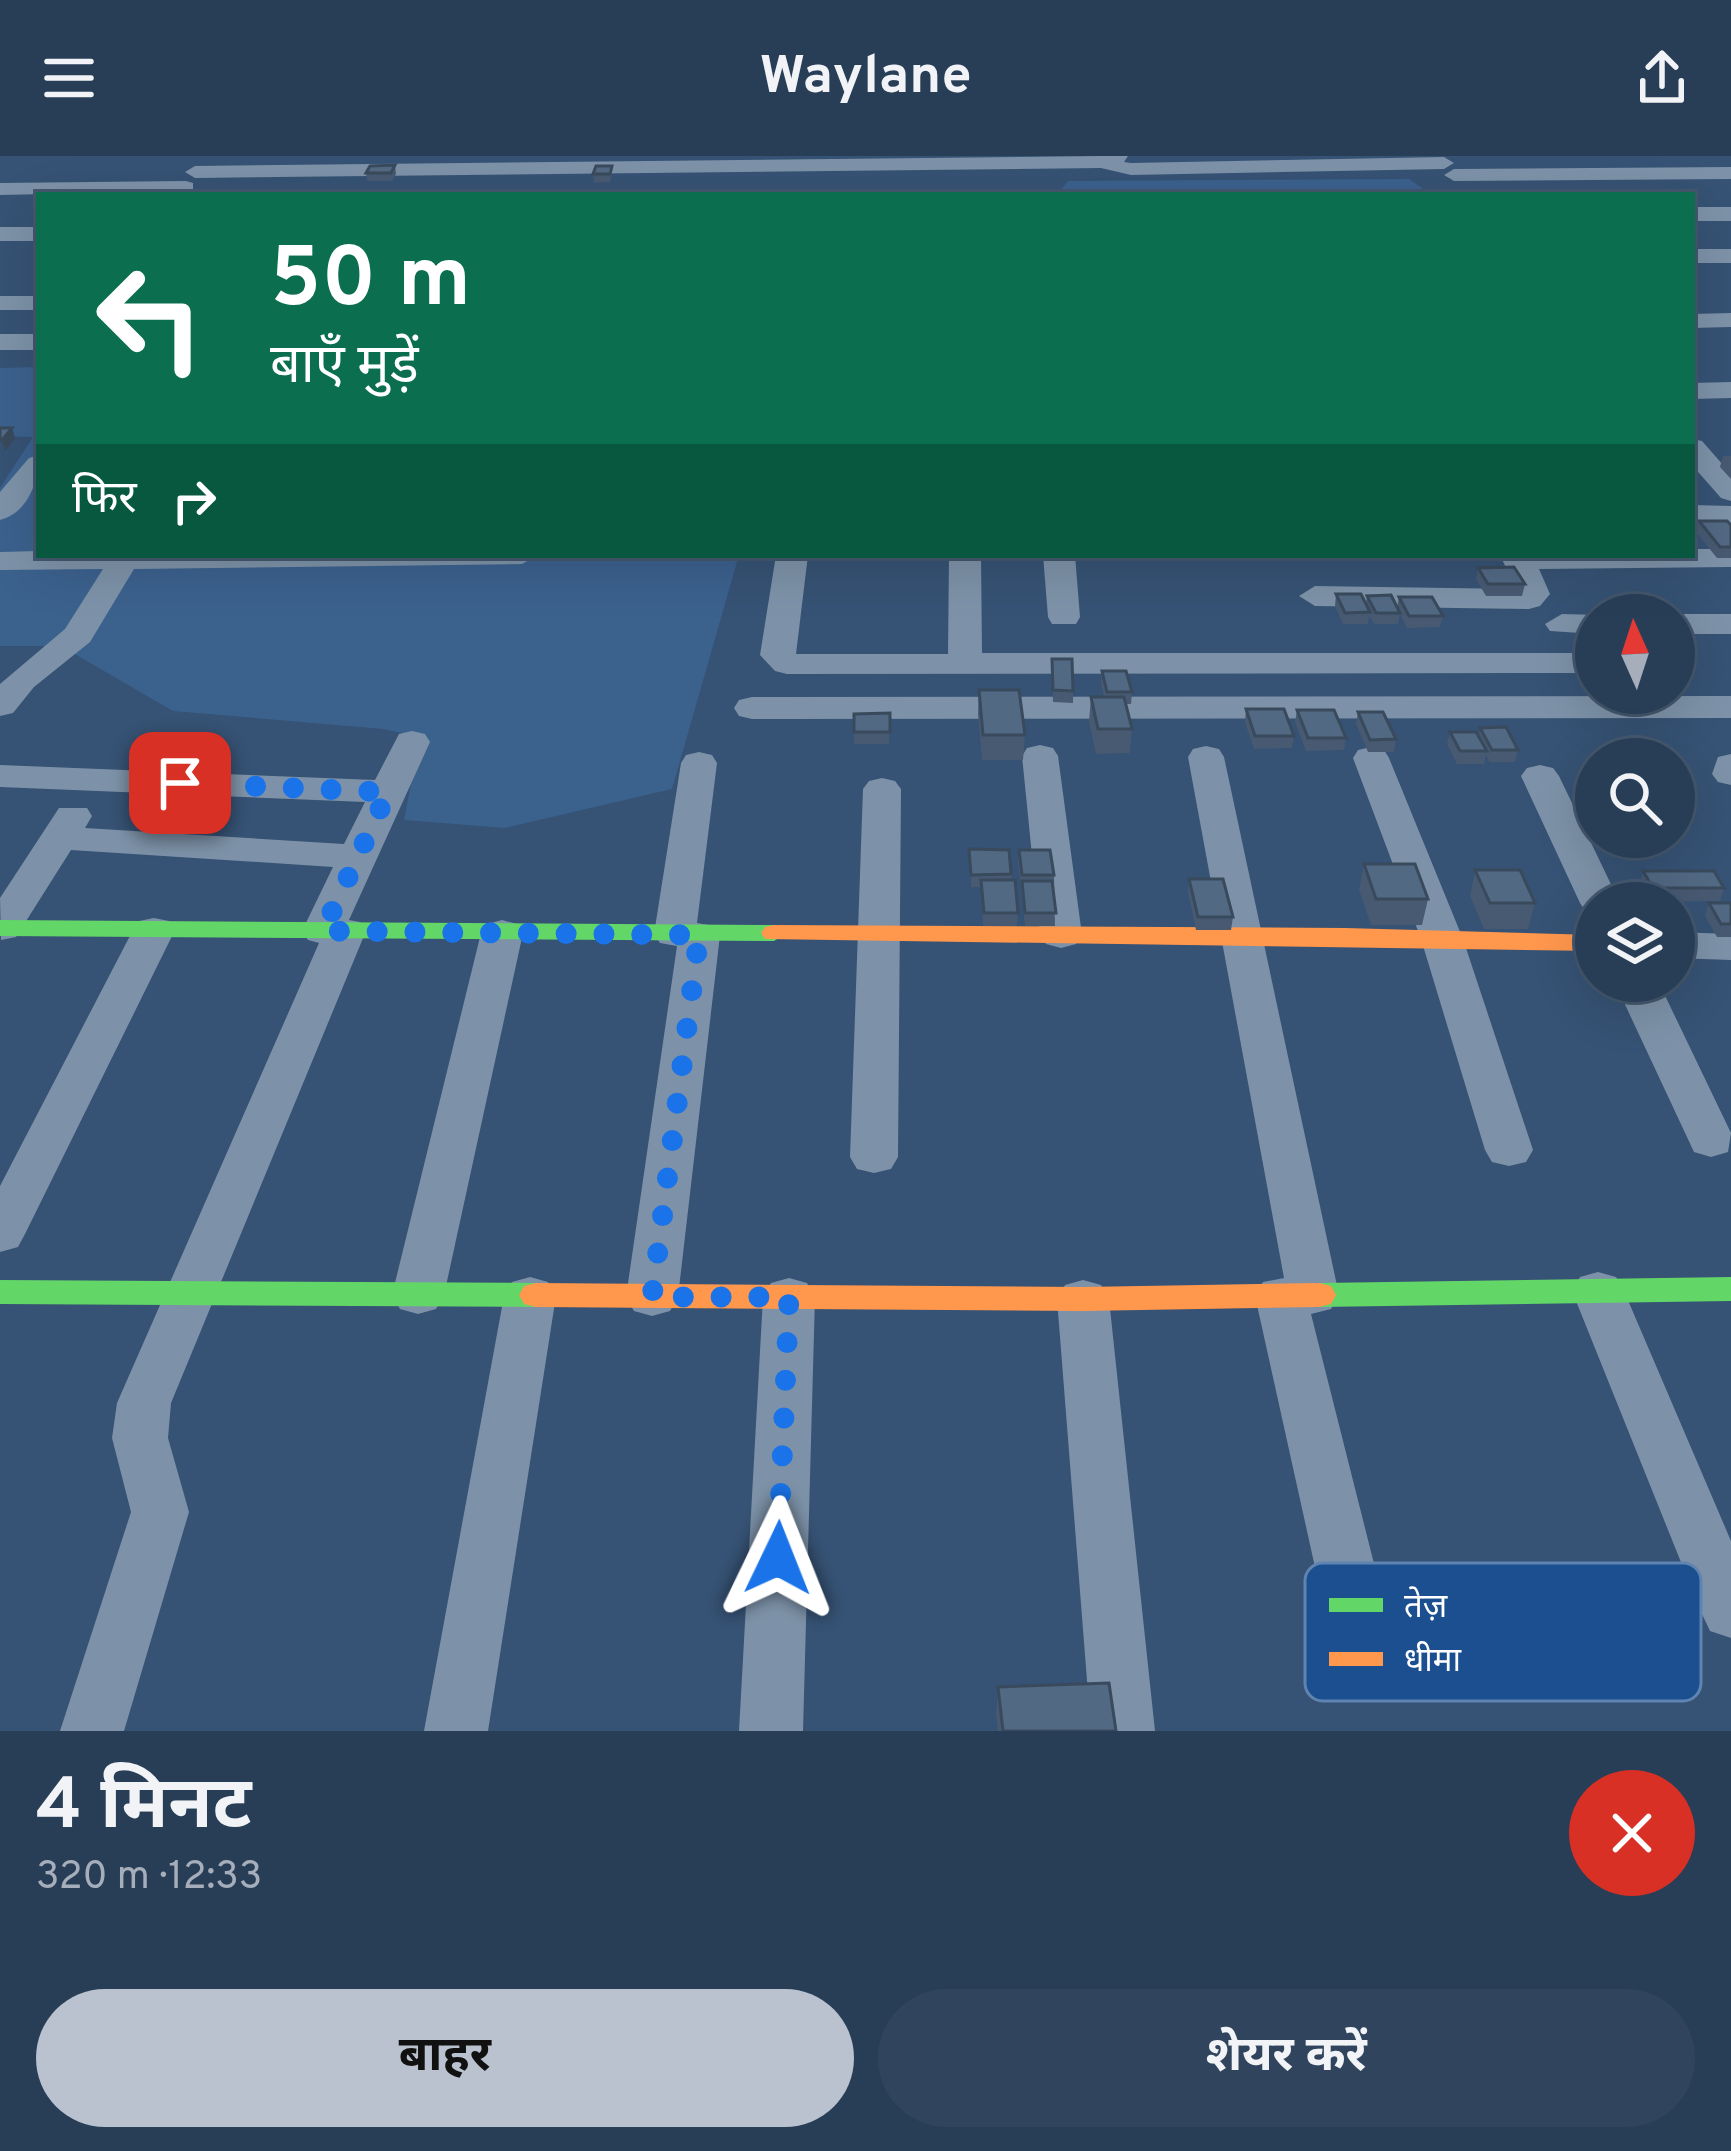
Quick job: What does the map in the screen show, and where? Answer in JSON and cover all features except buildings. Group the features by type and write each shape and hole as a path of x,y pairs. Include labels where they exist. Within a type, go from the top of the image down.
{"street":[{"path":"0,189 36,181 82,192 274,156"},
{"path":"1568,156 1589,175"},
{"path":"1650,156 1670,174"},
{"path":"582,176 1114,159 1112,167 1131,169 1731,187"},
{"path":"194,173 985,180"},
{"path":"1454,176 1731,173"},
{"path":"0,215 36,181"},
{"path":"1695,214 1731,214"},
{"path":"0,234 36,234"},
{"path":"1695,236 1731,236"},
{"path":"1695,256 1731,256"},
{"path":"1695,295 1731,295"},
{"path":"0,303 36,303"},
{"path":"0,317 36,316"},
{"path":"1695,321 1731,320"},
{"path":"0,343 36,342"},
{"path":"1695,391 1731,390"},
{"path":"1695,447 1731,448"},
{"path":"1695,451 1730,494 1695,512"},
{"path":"0,512 36,468"},
{"path":"0,561 229,558"},
{"path":"792,558 777,655 780,663 1575,663"},
{"path":"964,664 965,558"},
{"path":"1059,558 1064,617"},
{"path":"1315,596 1528,599 1534,594 1517,558 1731,559"},
{"path":"7,686 78,635 124,560"},
{"path":"1695,624 1731,624"},
{"path":"752,708 1575,701"},
{"path":"1695,704 1731,707"},
{"path":"92,1731 160,1513 160,1488 138,1450 138,1427 194,1294 358,857 412,742"},
{"path":"1040,756 1061,935"},
{"path":"1206,757 1245,936 1297,1296 1347,1563"},
{"path":"1371,758 1442,939 1509,1150"},
{"path":"652,1297 699,764"},
{"path":"0,776 388,792"},
{"path":"1540,776 1590,882"},
{"path":"0,928 97,780"},
{"path":"874,1157 882,789"},
{"path":"59,838 358,857"},
{"path":"0,928 1575,942"},
{"path":"0,1234 154,930"},
{"path":"418,1295 502,933"},
{"path":"1695,946 1731,947"},
{"path":"1646,1002 1711,1141"},
{"path":"0,1292 1083,1299 1731,1288"},
{"path":"1598,1291 1731,1612"},
{"path":"456,1731 530,1296"},
{"path":"771,1731 789,1297"},
{"path":"1083,1299 1124,1731"}],"water":[{"path":"1409,179 1428,192 1059,192 1068,181"},
{"path":"36,367 36,558 738,558 672,789 505,828 404,820 420,737 383,729 173,711 61,646 0,646 0,488 33,437 0,436 0,368"}],"traffic: fast":[{"path":"0,928 774,933"},
{"path":"1319,1295 1731,1289"},
{"path":"0,1292 536,1295"}],"traffic: slow":[{"path":"774,933 1345,936 1575,942"},
{"path":"536,1295 1083,1299 1319,1295"}],"route":[{"path":"180,783 388,792 323,931 699,935 652,1297 789,1297 778,1558"}]}
